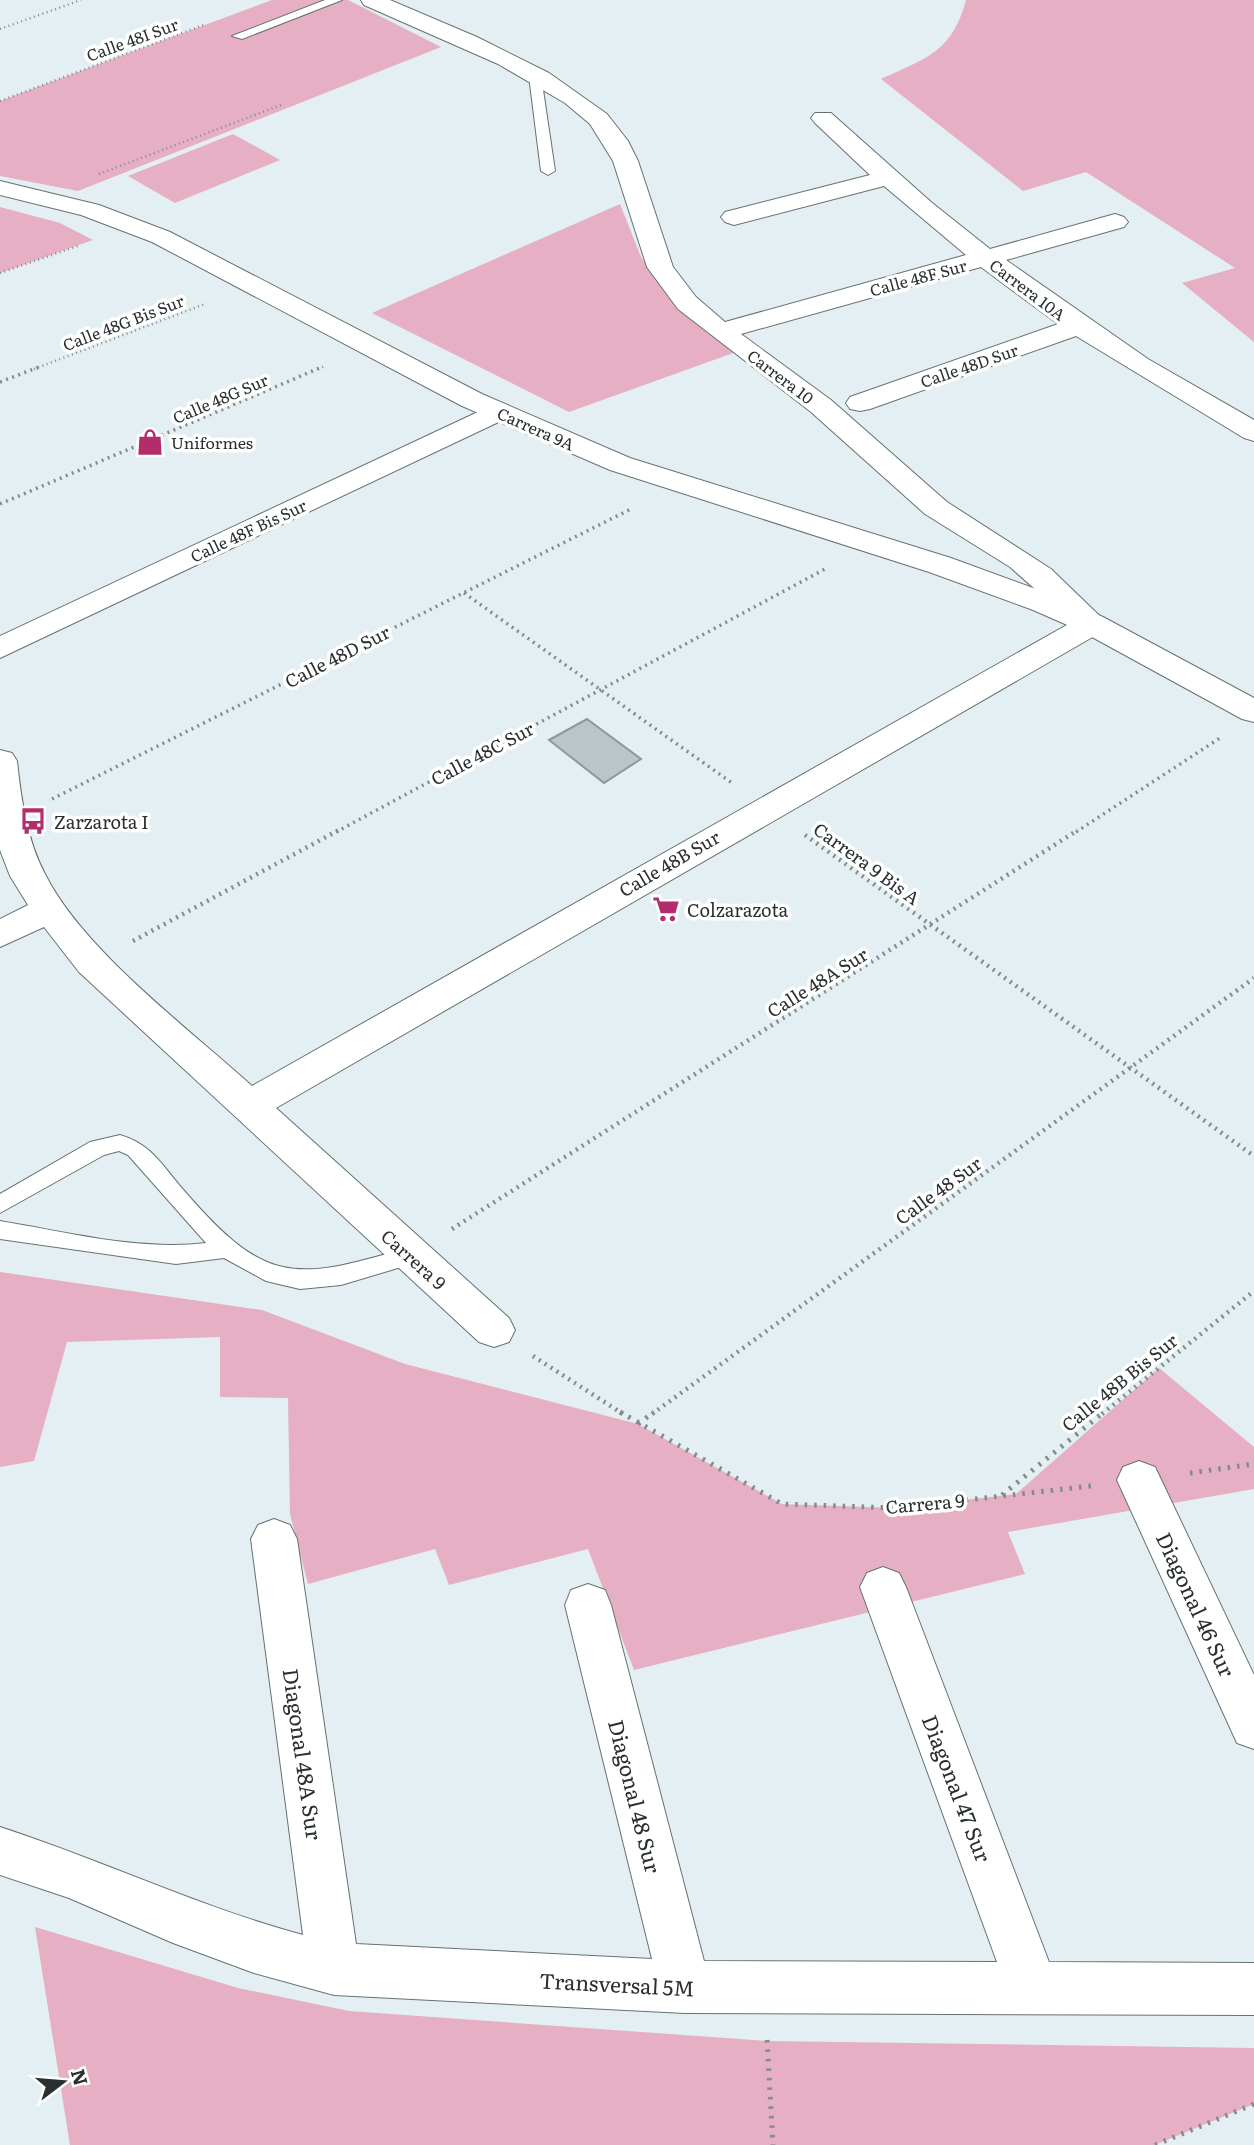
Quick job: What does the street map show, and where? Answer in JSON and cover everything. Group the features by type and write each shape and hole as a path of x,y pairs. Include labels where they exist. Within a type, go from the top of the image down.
{"street":[{"name":"Carrera 10","path":"372,0 535,76 583,104 615,139 651,250 663,274 686,302 823,408 884,466 938,510 1021,561 1062,593 1092,624 1254,712"},
{"name":"Carrera 10A","path":"823,118 886,178 987,259 1078,326 1202,404 1254,432"},
{"path":"734,217 886,178"},
{"name":"Carrera 9A","path":"0,188 121,220 161,237 497,412 620,464 1001,586 1092,624"},
{"name":"Calle 48F Sur","path":"721,331 1115,222"},
{"name":"Calle 48D Sur","path":"860,403 1078,326"},
{"name":"Calle 48F Bis Sur","path":"0,648 497,412"},
{"name":"Calle 48B Sur","path":"249,1106 1092,624"},
{"name":"Carrera 9","path":"0,761 10,820 27,873 50,909 92,963 410,1256 495,1330"},
{"path":"0,934 50,909"},
{"name":"Diagonal 46 Sur","path":"1139,1480 1254,1727"},
{"name":"Diagonal 48A Sur","path":"274,1539 334,1969"},
{"name":"Diagonal 47 Sur","path":"883,1587 1033,1988"},
{"name":"Diagonal 48 Sur","path":"588,1605 685,1987"},
{"name":"Transversal 5M","path":"0,1851 75,1876 173,1918 254,1947 334,1969 685,1987 1254,1989"}],"lane":[{"path":"238,36 336,0"},
{"path":"535,76 548,171"},
{"path":"0,1204 99,1149 120,1143 136,1149 226,1249 265,1272 300,1280 335,1277 410,1256"},
{"path":"0,1230 132,1251 176,1255 226,1249"}],"path":[{"path":"0,29 81,0"},
{"name":"Calle 48I Sur","path":"0,101 207,24"},
{"path":"59,202 77,183 284,104"},
{"path":"0,273 82,244"},
{"name":"Calle 48G Bis Sur","path":"0,382 254,286"},
{"name":"Calle 48G Sur","path":"0,504 371,346"},
{"name":"Calle 48D Sur","path":"10,820 639,505"},
{"name":"Calle 48C Sur","path":"92,963 872,543"},
{"name":"Carrera 9 Bis A","path":"464,593 1254,1156"},
{"name":"Calle 48A Sur","path":"410,1256 931,926 1226,735"},
{"name":"Calle 48 Sur","path":"638,1424 1254,978"},
{"name":"Calle 48B Bis Sur","path":"1001,1495 1254,1291"},
{"name":"Carrera 9","path":"495,1330 638,1424 782,1504 895,1508 1001,1495"},
{"path":"765,1987 773,2145"},
{"path":"1155,2145 1254,2104"}],"shaded area":[{"path":"272,0 348,0 441,47 78,191 0,176 0,101"},
{"path":"966,0 1254,0 1254,342 1182,283 1235,268 1086,172 1023,191 881,79 936,51 953,31"},
{"path":"233,134 280,160 175,203 128,176"},
{"path":"620,204 641,257 667,294 736,352 569,412 372,313"},
{"path":"0,207 60,223 93,240 0,273"},
{"path":"0,1272 262,1310 405,1364 638,1424 782,1504 895,1508 1016,1494 1159,1368 1254,1447 1254,1489 1008,1532 1025,1574 634,1670 588,1549 449,1585 435,1549 308,1584 290,1514 288,1398 220,1397 220,1337 67,1342 34,1461 0,1467"},
{"path":"35,1927 238,1988 349,2011 767,2041 1254,2048 1254,2104 1155,2145 70,2145"}],"building":[{"path":"587,719 641,759 604,783 549,740"}],"place":[{"name":"Uniformes","path":"150,442"},
{"name":"Zarzarota I","path":"33,821"},
{"name":"Colzarazota","path":"666,909"}]}
